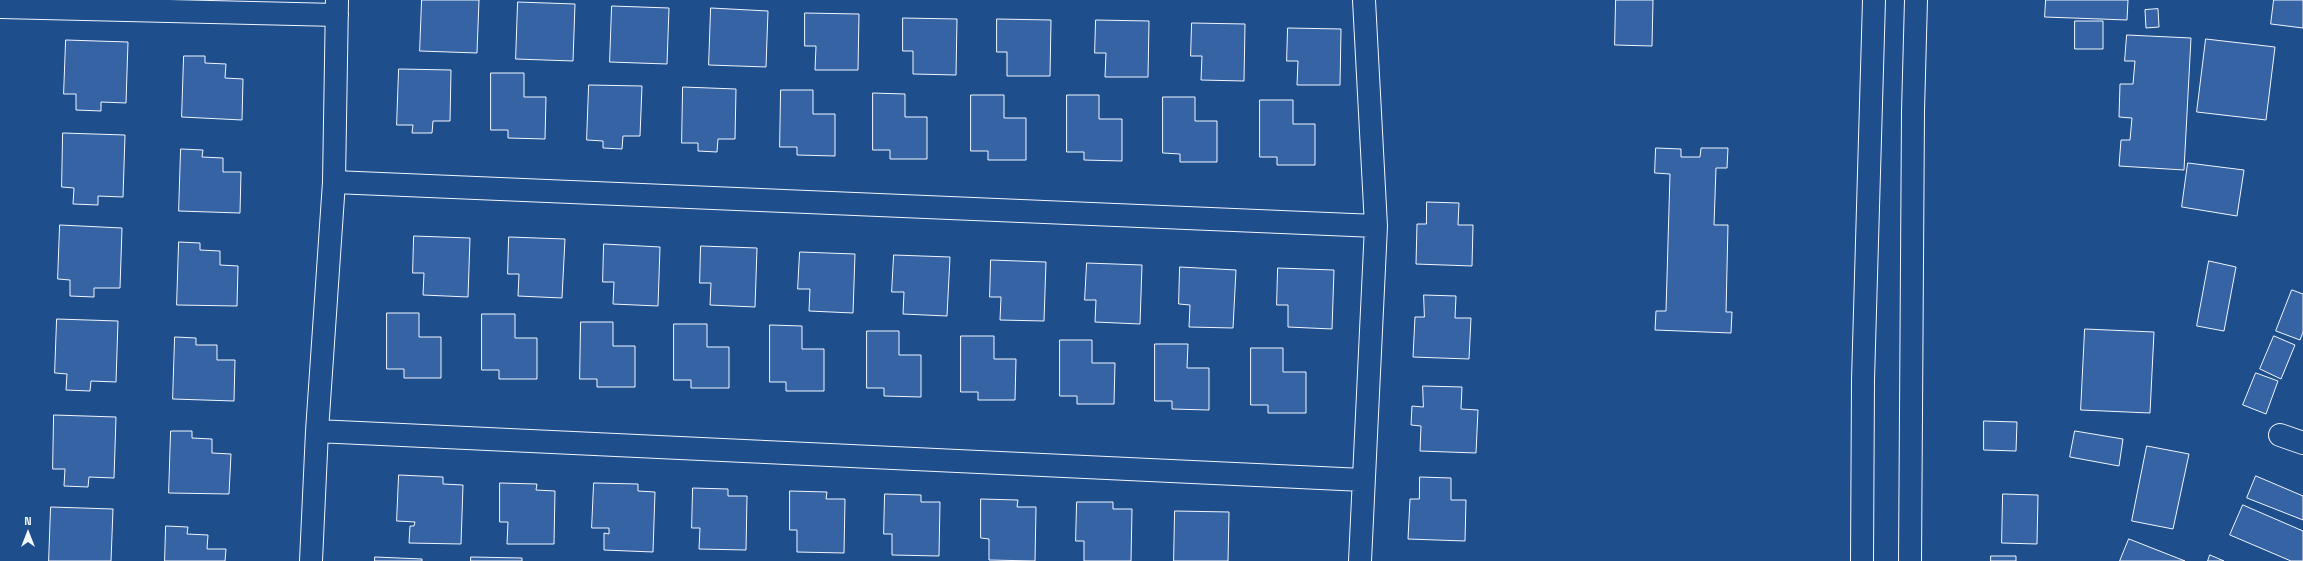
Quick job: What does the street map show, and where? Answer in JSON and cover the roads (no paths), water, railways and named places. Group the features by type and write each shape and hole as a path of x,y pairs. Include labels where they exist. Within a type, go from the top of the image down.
{"street":[{"path":"1360,561 1376,226 1364,0"},
{"path":"1862,561 1863,380 1874,0"},
{"path":"1910,561 1913,119 1916,0"},
{"path":"0,13 337,8 334,182 317,431 311,561"},
{"path":"334,182 1376,226"},
{"path":"317,431 1363,480"},
{"path":"2280,435 2303,443"}]}
